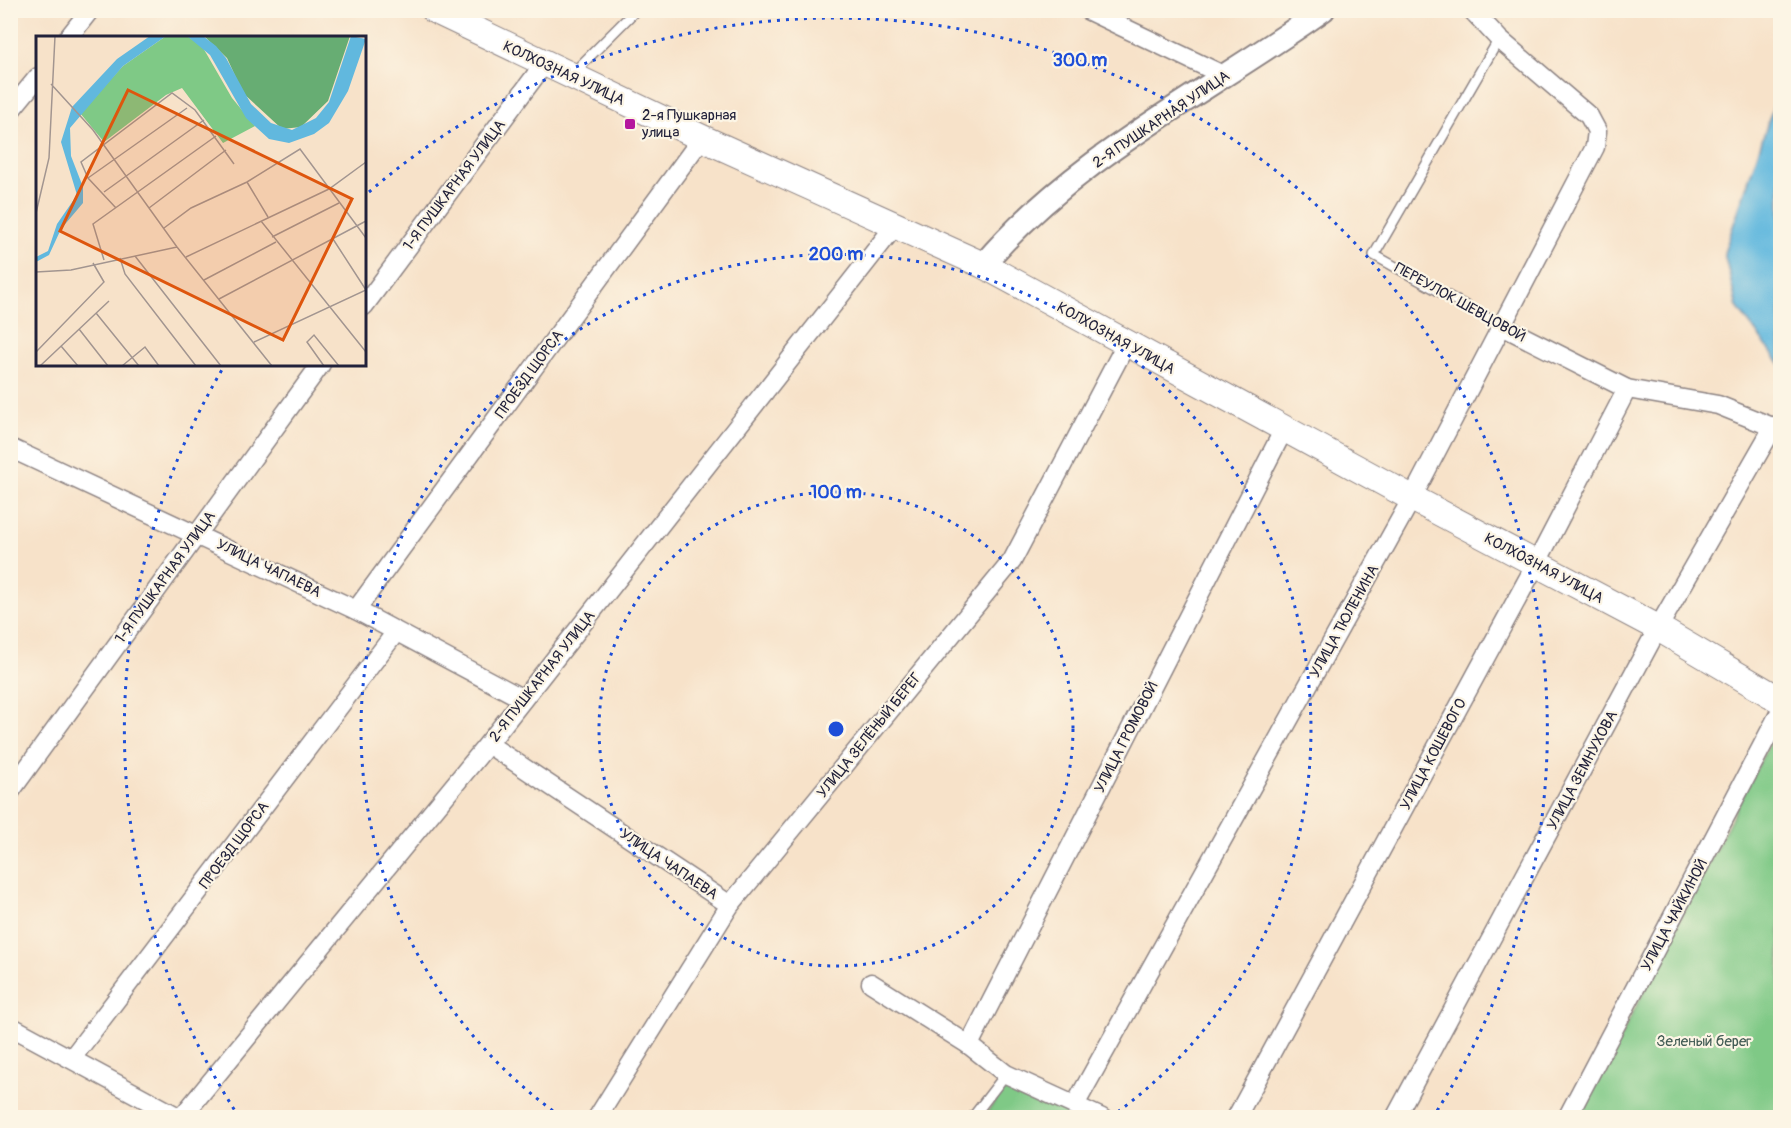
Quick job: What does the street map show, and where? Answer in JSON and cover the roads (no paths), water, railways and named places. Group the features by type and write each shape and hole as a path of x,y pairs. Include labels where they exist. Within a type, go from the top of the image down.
{"main road":[{"name":"КОЛХОЗНАЯ УЛИЦА","path":"434,10 702,138 983,265 1412,498 1658,628 1780,700"}],"street":[{"path":"70,36 90,10"},
{"path":"1087,10 1225,76"},
{"path":"1472,10 1499,39"},
{"name":"2-Я ПУШКАРНАЯ УЛИЦА","path":"983,265 1008,235 1110,150 1225,76 1315,13"},
{"name":"УЛИЦА ТЮЛЕНИНА","path":"1076,1105 1412,498 1595,147 1597,131 1589,116 1499,39"},
{"name":"1-Я ПУШКАРНАЯ УЛИЦА","path":"366,303 544,64"},
{"path":"10,111 36,79"},
{"name":"ПРОЕЗД ЩОРСА","path":"356,610 702,138"},
{"name":"2-Я ПУШКАРНАЯ УЛИЦА","path":"181,1118 488,744 894,226"},
{"name":"ПЕРЕУЛОК ШЕВЦОВОЙ","path":"1502,326 1627,389 1718,405 1777,428"},
{"name":"УЛИЦА ЗЕЛЁНЫЙ БЕРЕГ","path":"597,1118 730,905 1012,561 1126,344"},
{"name":"1-Я ПУШКАРНАЯ УЛИЦА","path":"10,792 320,366"},
{"name":"УЛИЦА КОШЕВОГО","path":"1236,1118 1536,564 1627,389"},
{"name":"УЛИЦА ЗЕМНУХОВА","path":"1395,1118 1658,628 1777,428"},
{"name":"УЛИЦА ГРОМОВОЙ","path":"969,1045 1284,429"},
{"name":"УЛИЦА ЧАПАЕВА","path":"10,448 196,533 356,610 523,699"},
{"name":"ПРОЕЗД ЩОРСА","path":"72,1058 396,632"},
{"name":"УЛИЦА ЧАЙКИНОЙ","path":"1567,1118 1780,712"},
{"name":"УЛИЦА ЧАПАЕВА","path":"488,744 730,905"},
{"path":"871,983 969,1045 1006,1074 1102,1118"},
{"path":"10,1026 181,1118"}],"lane":[{"path":"569,76 636,10"},
{"name":"ПЕРЕУЛОК ШЕВЦОВОЙ","path":"1499,39 1374,255 1502,326"},
{"path":"972,1118 1006,1074"}],"water":[{"path":"1780,87 1780,364 1737,307 1724,253"}],"place":[{"name":"2-я Пушкарная улица","path":"630,124"}],"park label":[{"name":"Зеленый берег","path":"1704,1041"}]}
